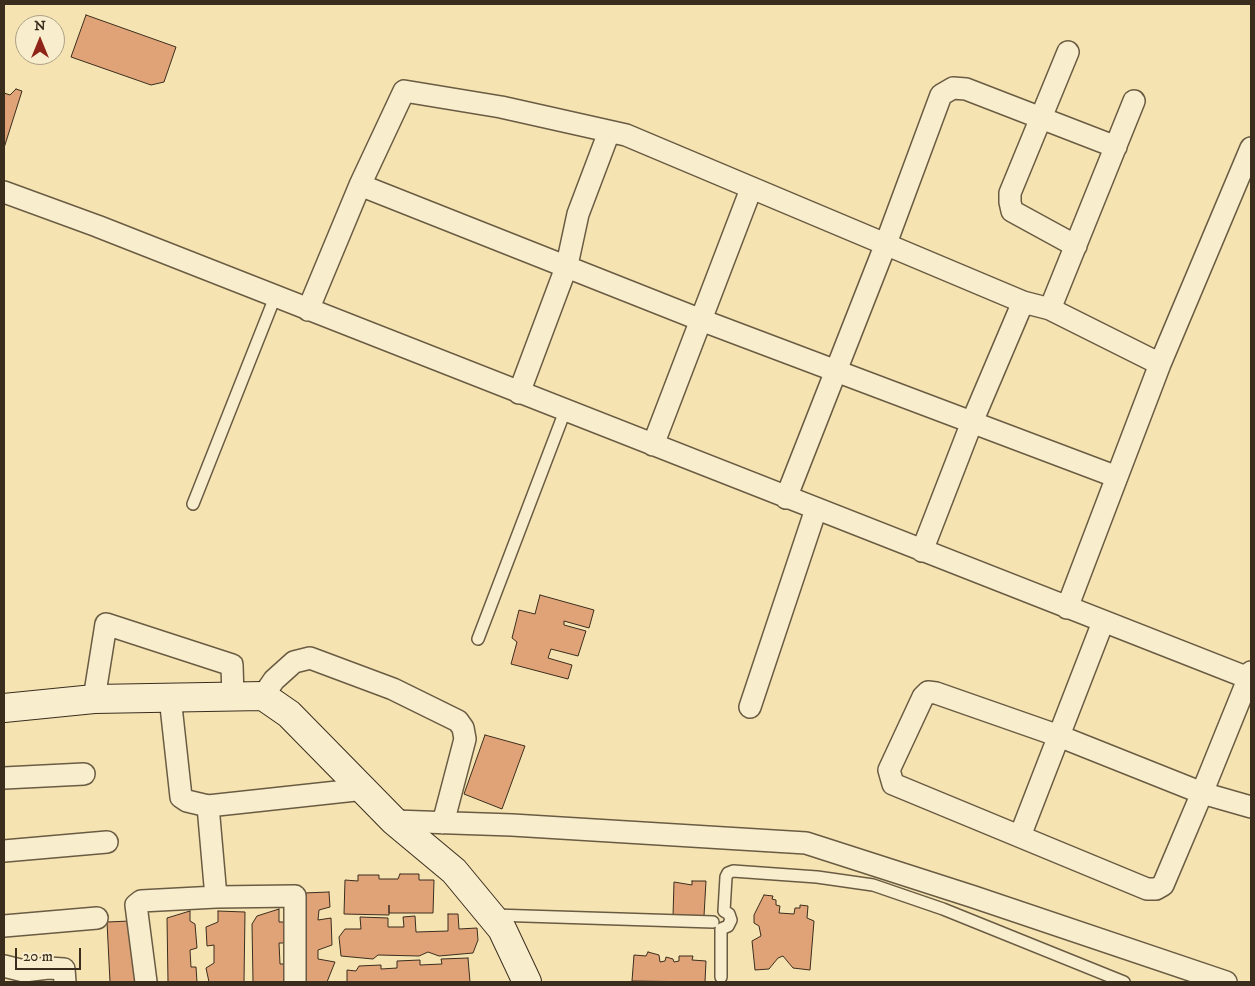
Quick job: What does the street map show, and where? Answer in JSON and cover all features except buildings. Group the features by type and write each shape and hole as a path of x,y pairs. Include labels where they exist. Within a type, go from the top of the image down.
{"street":[{"path":"1068,52 1010,193 1012,211 1076,246"},
{"path":"786,498 834,371 885,246 941,95 953,88 966,90 1116,147"},
{"path":"308,310 360,185 404,91 501,107 626,135 885,246 1023,302 1050,309 1160,364"},
{"path":"1050,309 1134,101"},
{"path":"519,392 567,265 578,214 609,132"},
{"path":"1067,608 1160,364 1251,148"},
{"path":"360,185 567,265 701,320 1117,477"},
{"path":"654,446 751,189"},
{"path":"4,192 1067,608 1250,677 1202,793 1163,885 1156,889 1147,889 894,784 889,770 923,697 928,692 936,693 1059,736 1202,793 1251,807"},
{"path":"922,551 972,422 1023,302"},
{"path":"750,707 816,509"},
{"path":"1020,836 1103,622"},
{"path":"94,699 106,624 232,665 233,697"},
{"path":"263,696 274,680 294,662 310,658 394,689 458,721 463,728 465,739 443,822"},
{"path":"4,708 94,699 263,696 289,714 365,789 394,821 454,871 502,929 527,982"},
{"path":"170,697 181,797 187,801 208,806 365,789"},
{"path":"4,778 84,774"},
{"path":"208,806 216,897"},
{"path":"394,821 443,822 806,843 974,897 1226,982"},
{"path":"4,851 107,842"},
{"path":"146,982 136,905 141,901 216,897 295,896 295,982"},
{"path":"4,926 97,918"},
{"path":"4,966 24,971 48,968 64,969 65,982"}],"lane":[{"path":"193,504 275,297"},
{"path":"478,639 565,411"},
{"path":"721,977 716,914 724,911 726,877 728,872 733,871 817,877 874,885 943,909 1124,982"},
{"path":"492,915 717,925"}]}
